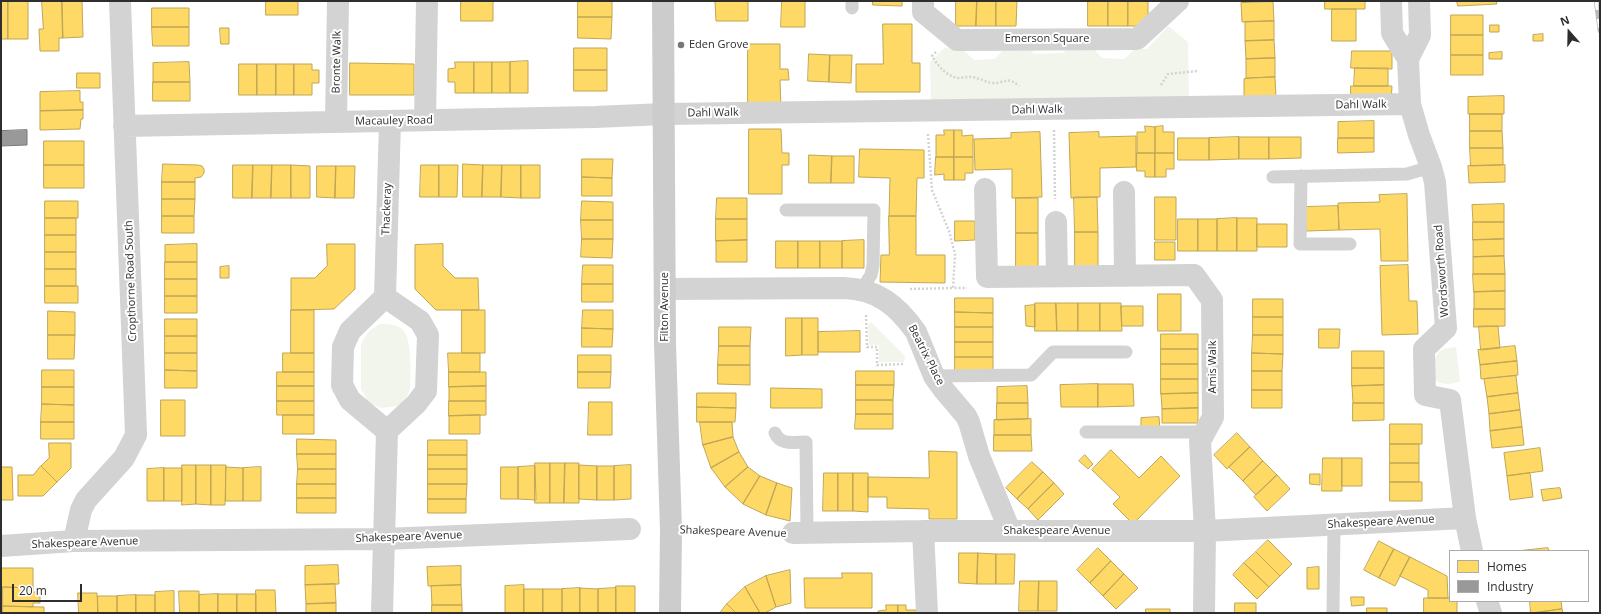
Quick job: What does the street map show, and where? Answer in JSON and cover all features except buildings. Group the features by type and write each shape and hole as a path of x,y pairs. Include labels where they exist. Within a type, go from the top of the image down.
{"street":[{"name":"Cropthorne Road South","path":"74,541 81,510 86,500 124,458 136,435 120,1"},
{"name":"Bronte Walk","path":"336,122 338,1"},
{"path":"425,120 427,1"},
{"name":"Filton Avenue","path":"663,1 665,289 671,530 670,613"},
{"name":"Emerson Square","path":"923,1 923,12 957,40 1137,39 1178,1"},
{"name":"Wordsworth Road","path":"1391,1 1392,33 1408,59 1410,104 1419,135 1431,167 1437,203 1446,328 1424,349 1425,395 1450,400 1465,518 1472,550"},
{"name":"Wordsworth Road","path":"1408,59 1420,35 1420,1"},
{"name":"Dahl Walk","path":"664,114 1054,110 1410,104"},
{"name":"Macauley Road","path":"124,126 595,117 664,114"},
{"name":"Thackeray","path":"385,297 390,121"},
{"path":"985,189 987,277"},
{"path":"1124,192 1125,276"},
{"path":"1056,222 1057,276"},
{"name":"Amis Walk","path":"987,277 1194,275 1212,300 1213,417 1200,442 1205,531 1204,613"},
{"name":"Beatrix Place","path":"665,289 844,288 862,289 883,299 895,308 909,322 918,336 934,376 962,410 969,422 979,456 1010,531"},
{"path":"382,613 387,431 416,404 426,391 428,335 420,322 385,297 350,331 343,347 342,385 350,400 387,431"},
{"name":"Shakespeare Avenue","path":"800,533 923,530 1205,531 1465,518"},
{"name":"Shakespeare Avenue","path":"1,546 74,541 384,539 630,529"},
{"path":"923,530 927,613"},
{"path":"1487,602 1491,613"}],"lane":[{"path":"1273,177 1407,174 1431,167"},
{"path":"1300,176 1300,244 1350,244"},
{"path":"786,210 874,210 873,266 871,275 862,289"},
{"path":"934,376 1031,375 1054,352 1126,352"},
{"path":"1086,432 1206,432"},
{"path":"775,433 778,439 782,442 806,442 800,533"},
{"path":"1333,613 1334,524"}],"path":[{"path":"952,36 932,56 940,67 947,73 953,77 976,78 991,83 1009,80 1021,87"},
{"path":"1158,90 1166,75 1197,70"},
{"path":"1054,110 1056,222"},
{"path":"927,111 932,190 949,231 955,254 953,288 975,288 976,279 987,277"},
{"name":"Shakespeare Avenue","path":"671,530 800,533"}],"shaded area":[{"path":"1168,26 1188,42 1189,103 931,105 930,62 944,48 962,49 974,60 995,59 1005,48 1030,49 1034,54 1063,53 1069,48 1093,48 1102,58 1125,59 1134,49 1147,49"},
{"path":"871,322 905,356 904,362 879,362 879,345 869,345 868,325"},
{"path":"380,324 391,324 397,326 403,330 407,337 410,388 406,398 399,406 381,408 369,403 361,389 361,344 369,331"},
{"path":"1456,347 1460,381 1448,384 1438,382 1435,377 1434,369 1436,356 1443,349"}],"railway":[{"path":"1596,1 1600,31"}],"place":[{"name":"Eden Grove","path":"681,45"}]}
